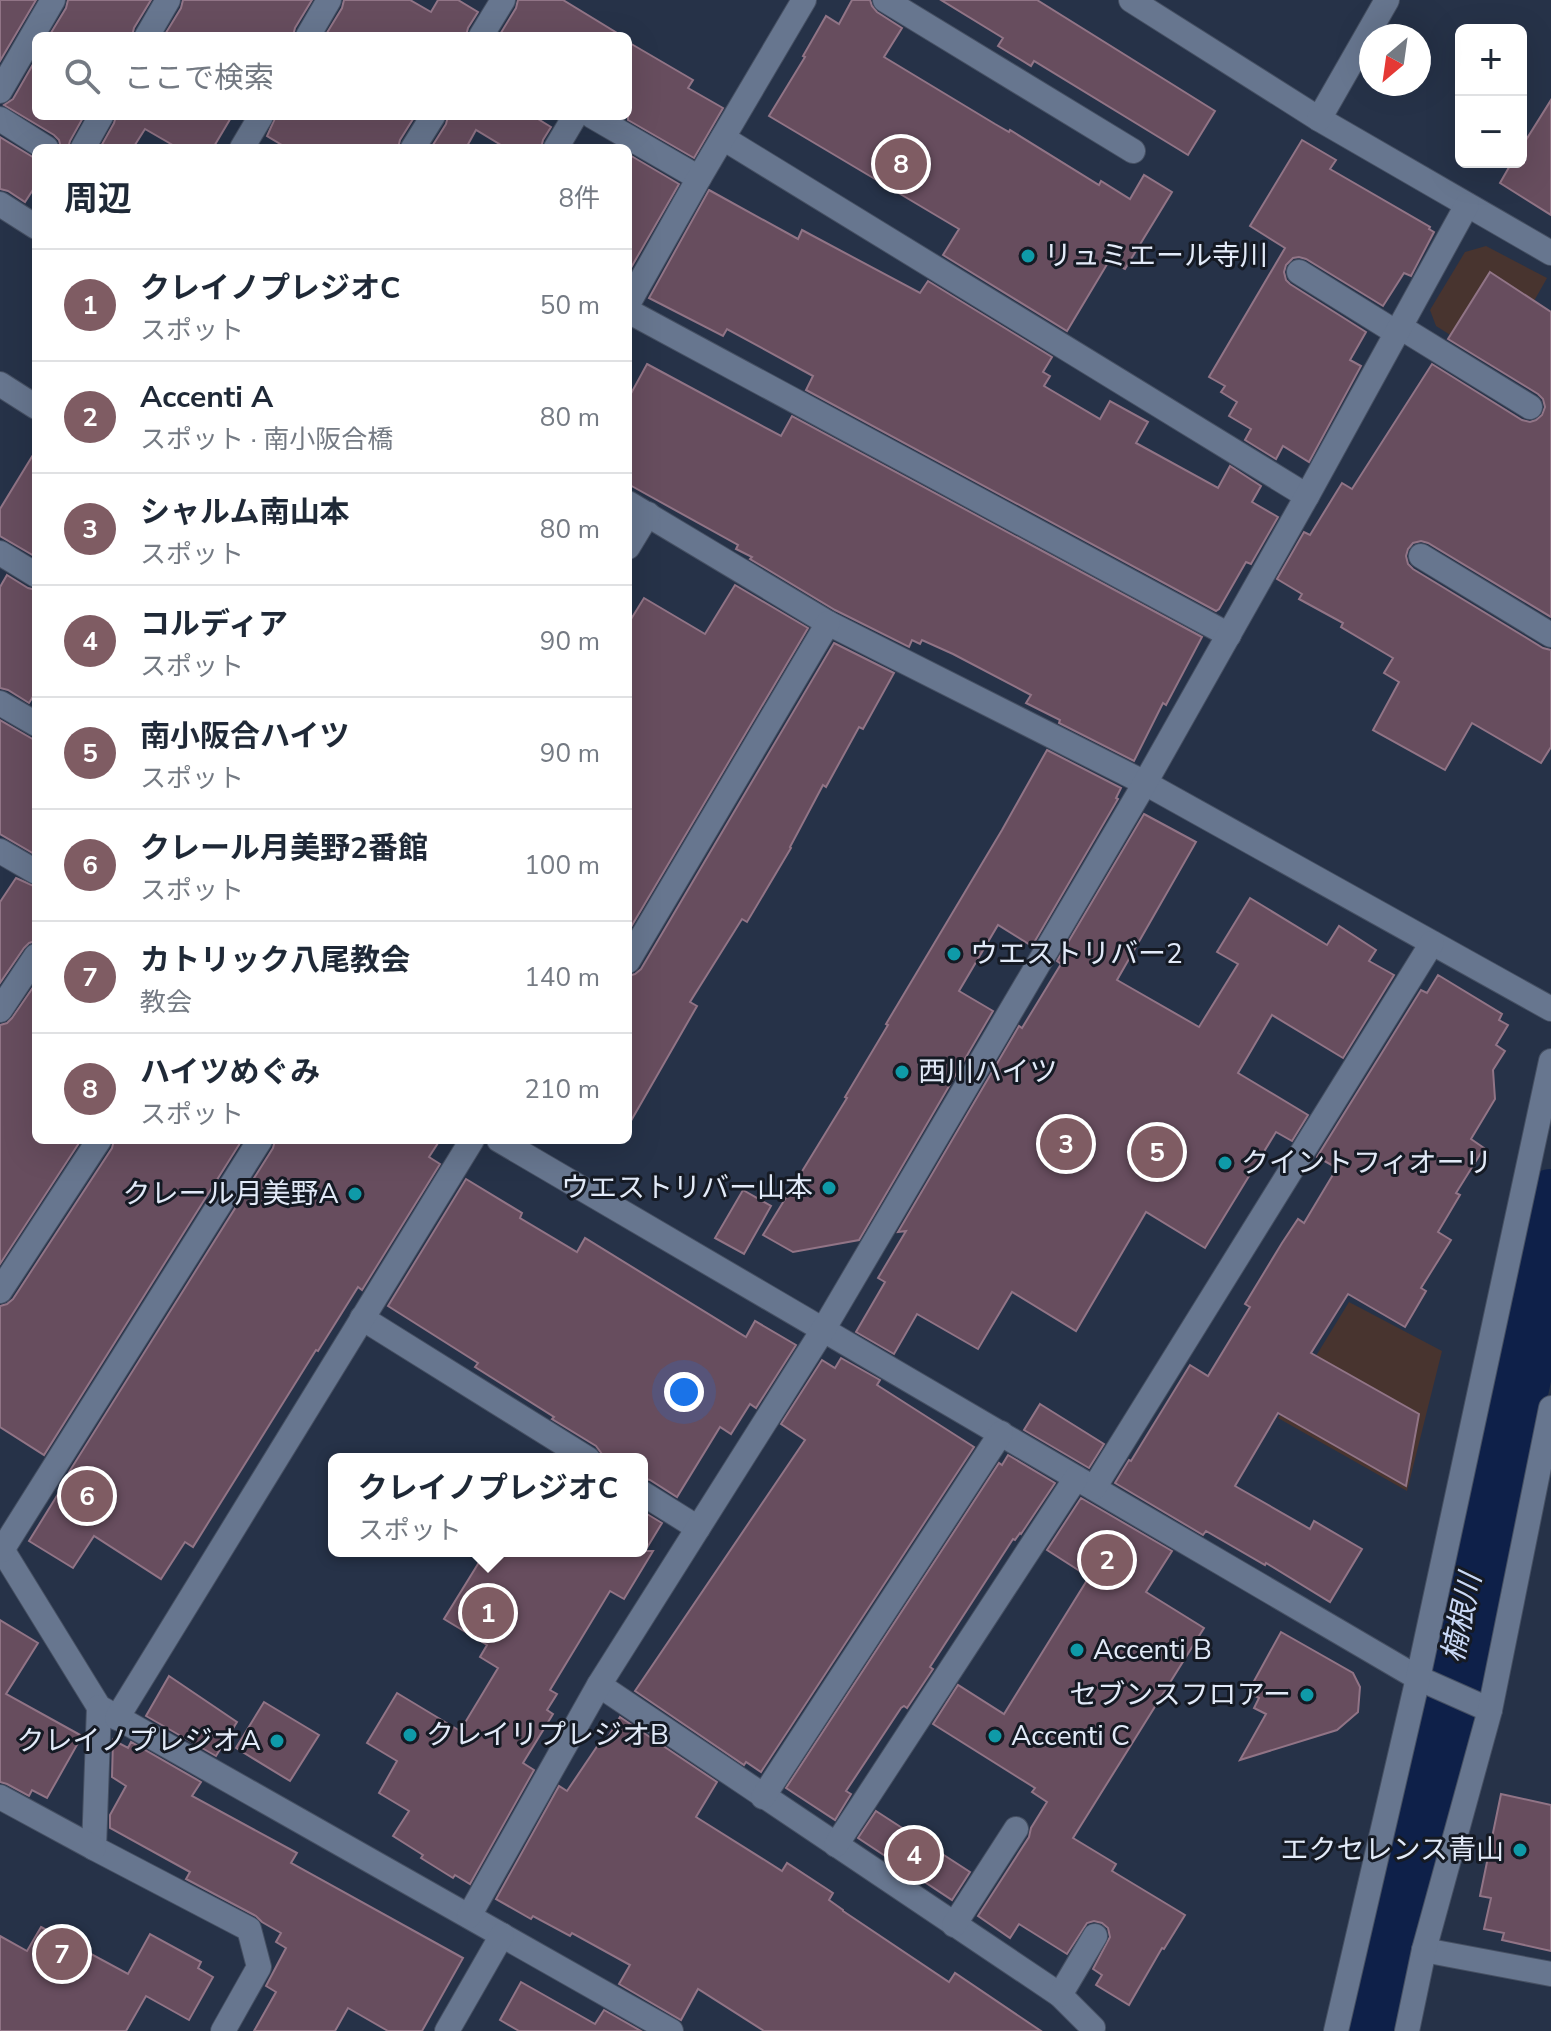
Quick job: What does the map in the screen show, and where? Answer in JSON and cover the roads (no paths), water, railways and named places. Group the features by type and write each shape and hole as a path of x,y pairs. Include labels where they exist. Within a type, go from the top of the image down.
{"street":[{"path":"34,32 53,0"},
{"path":"149,32 168,0"},
{"path":"310,32 329,0"},
{"path":"483,32 503,0"},
{"path":"632,297 804,0"},
{"path":"885,0 1133,151"},
{"path":"1131,0 1319,119 1551,253"},
{"path":"1319,119 1387,0"},
{"path":"0,91 32,36"},
{"path":"0,119 40,144"},
{"path":"85,144 99,120"},
{"path":"244,144 259,120"},
{"path":"416,144 430,120"},
{"path":"558,144 573,120"},
{"path":"599,120 699,178"},
{"path":"723,138 1307,496"},
{"path":"0,204 32,224"},
{"path":"469,1916 599,1685 823,1330 1145,783 1467,205"},
{"path":"1299,272 1530,407"},
{"path":"632,313 1229,635"},
{"path":"0,384 32,404"},
{"path":"632,532 638,509 828,623 1145,783 1551,1009"},
{"path":"0,553 32,573"},
{"path":"1421,556 1551,635"},
{"path":"632,954 828,623"},
{"path":"0,703 32,722"},
{"path":"0,851 32,870"},
{"path":"836,1845 1085,1483 1432,943"},
{"path":"0,1010 32,962"},
{"path":"1336,2031 1423,1681 1551,1061"},
{"path":"0,1291 96,1144"},
{"path":"257,1144 1,1548 108,1712 671,2031"},
{"path":"94,1848 108,1712 362,1318 470,1144"},
{"path":"515,1144 823,1330 1423,1681 1479,1705"},
{"path":"362,1318 578,1453"},
{"path":"1407,2031 1479,1705 1551,1408"},
{"path":"763,1797 1001,1433"},
{"path":"648,1497 698,1528"},
{"path":"599,1685 1060,1995 1093,2028 1092,2031"},
{"path":"0,1797 249,1929 259,1967 223,2031"},
{"path":"954,1925 1016,1829"},
{"path":"447,2031 502,1935"},
{"path":"1060,1995 1095,1936"},
{"path":"1424,1950 1551,1974"}],"waterway":[{"name":"楠根川","path":"1373,2031 1463,1627 1551,1205"}],"place":[{"name":"ハイツめぐみ","path":"901,164"},
{"name":"リュミエール寺川","path":"1028,256"},
{"name":"ウエストリバー2","path":"954,954"},
{"name":"西川ハイツ","path":"902,1072"},
{"name":"シャルム南山本","path":"1066,1144"},
{"name":"南小阪合ハイツ","path":"1157,1152"},
{"name":"クイントフィオーリ","path":"1225,1163"},
{"name":"ウエストリバー山本","path":"829,1188"},
{"name":"クレール月美野A","path":"355,1194"},
{"name":"クレール月美野2番館","path":"87,1496"},
{"name":"Accenti A","path":"1107,1560"},
{"name":"クレイノプレジオC","path":"488,1613"},
{"name":"Accenti B","path":"1077,1650"},
{"name":"セブンスフロアー","path":"1307,1695"},
{"name":"クレイリプレジオB","path":"410,1735"},
{"name":"Accenti C","path":"995,1736"},
{"name":"クレイノプレジオA","path":"277,1741"},
{"name":"エクセレンス青山","path":"1520,1850"},
{"name":"コルディア","path":"914,1855"},
{"name":"カトリック八尾教会","path":"62,1954"}]}
